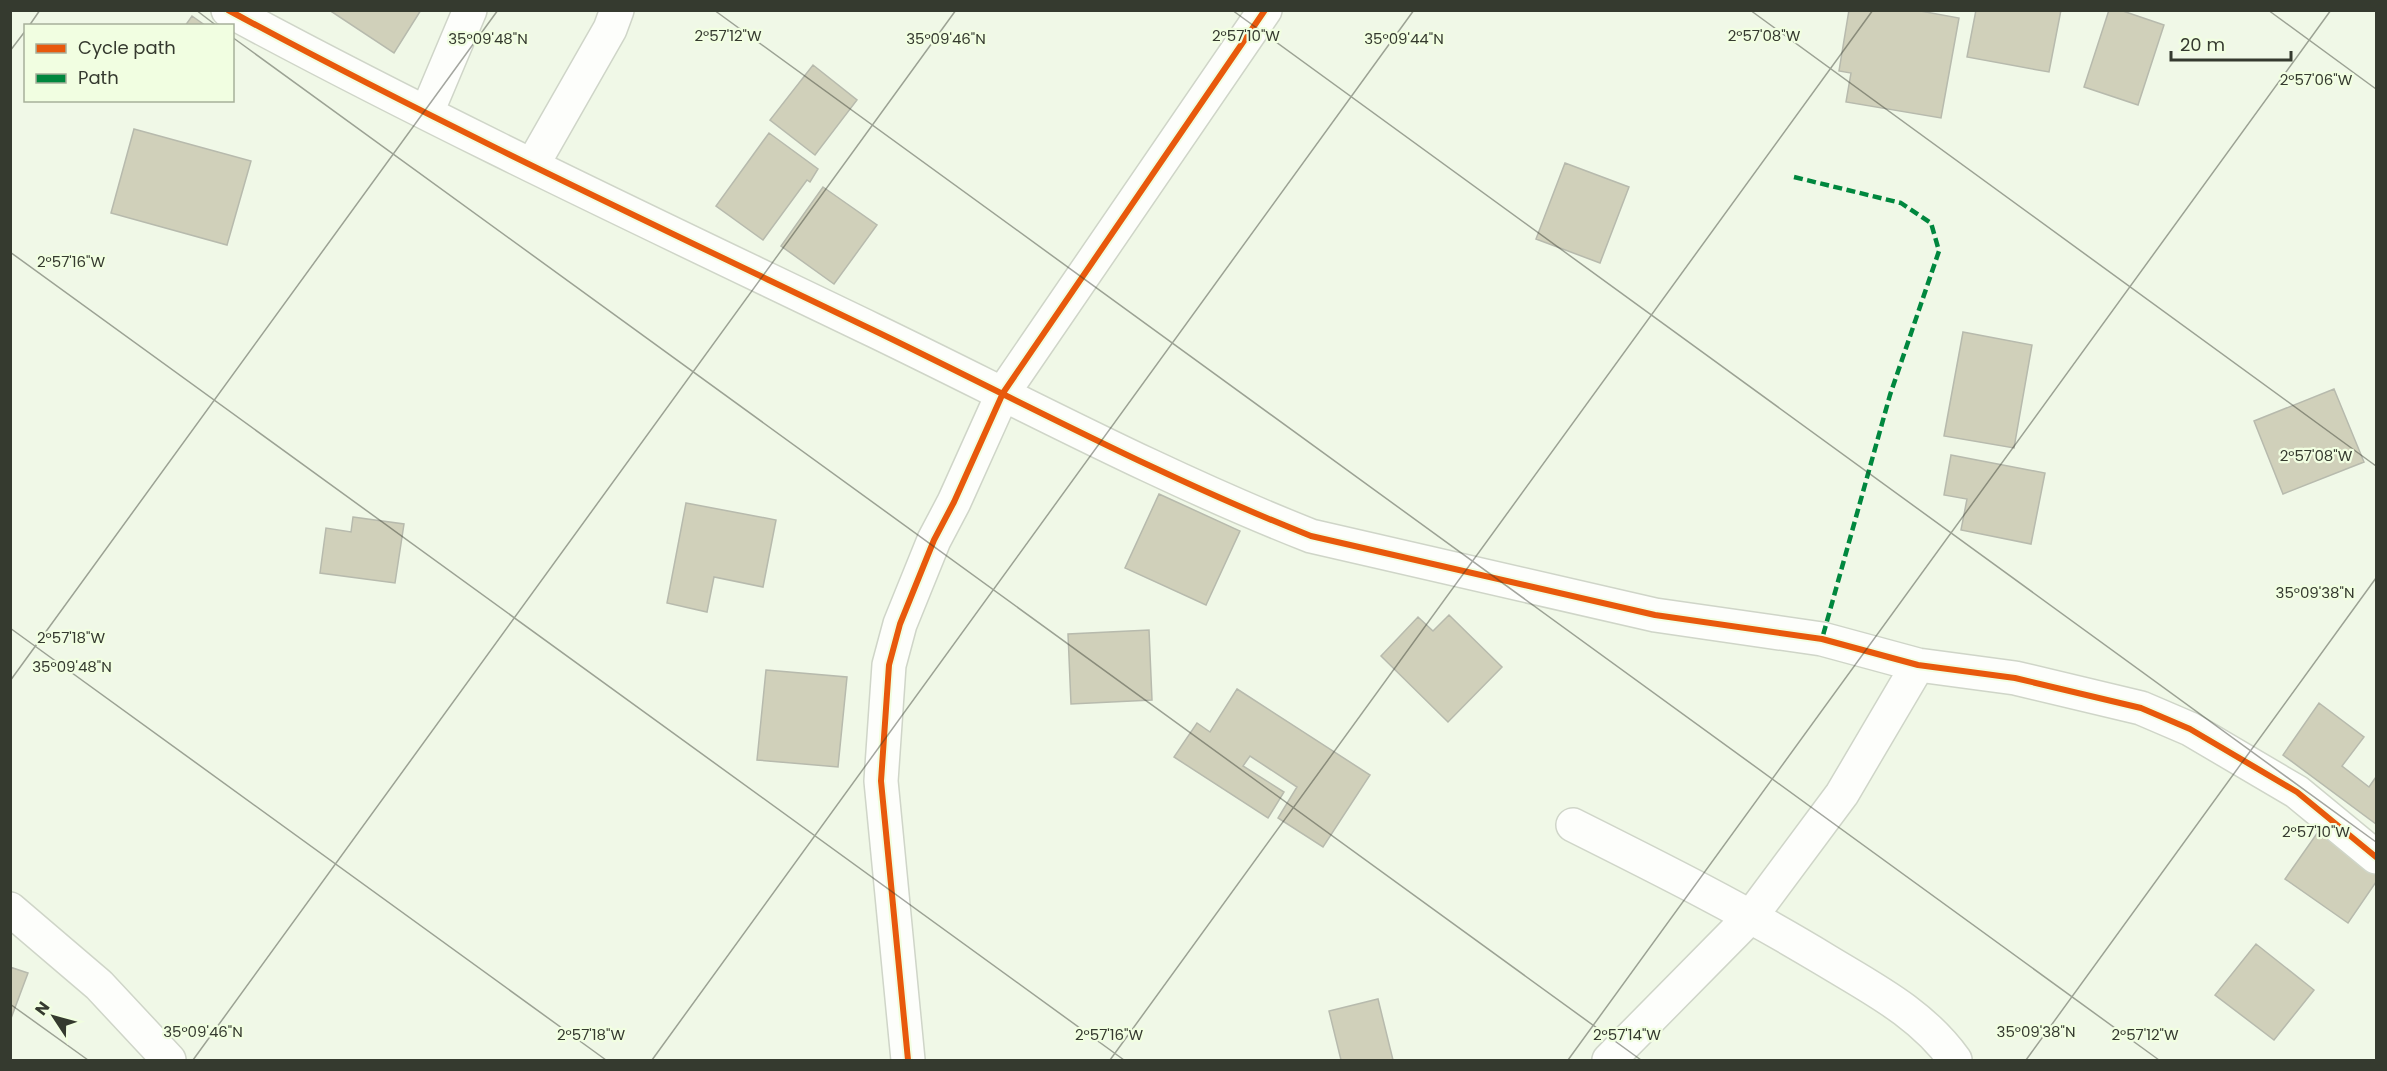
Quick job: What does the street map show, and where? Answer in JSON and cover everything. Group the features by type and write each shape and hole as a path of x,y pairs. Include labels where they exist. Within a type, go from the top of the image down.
{"street":[{"path":"228,10 532,164 1003,393 1232,503 1311,536 1655,615 1822,639 1918,665 2015,678 2141,708 2190,729 2297,792 2376,857"},
{"path":"427,112 470,10"},
{"path":"532,164 610,29 617,10"},
{"path":"908,1060 881,781 889,665 900,624 934,540 954,502 1003,393 1265,10"},
{"path":"1609,1060 1752,915 1842,794 1918,665"},
{"path":"1574,825 1752,915 1906,1008 1937,1036 1955,1060"},
{"path":"10,909 99,985 169,1060"}],"building":[{"path":"329,10 421,10 394,53"},
{"path":"1849,10 1915,10 1959,18 1941,118 1846,102 1851,73 1839,71"},
{"path":"1976,10 2061,10 2049,72 1967,57"},
{"path":"2109,10 2120,10 2164,25 2138,105 2084,87"},
{"path":"192,16 203,24 186,24"},
{"path":"813,65 857,100 815,155 770,120"},
{"path":"134,129 251,161 227,245 111,213"},
{"path":"769,133 818,169 810,182 807,180 763,240 716,206"},
{"path":"1565,163 1629,187 1600,263 1536,239"},
{"path":"823,187 877,225 834,284 781,246"},
{"path":"1963,332 2032,345 2014,448 1944,436"},
{"path":"2334,389 2364,462 2283,494 2254,421"},
{"path":"1951,455 2045,473 2031,544 1961,530 1967,499 1944,495"},
{"path":"1159,494 1240,531 1206,605 1125,568"},
{"path":"686,503 776,520 763,587 714,577 707,612 667,603"},
{"path":"353,517 404,524 395,583 320,573 326,528 351,532"},
{"path":"1449,615 1502,667 1448,722 1381,656 1418,617 1433,631"},
{"path":"1149,630 1152,700 1071,704 1068,634"},
{"path":"766,670 847,677 838,767 757,760"},
{"path":"1237,689 1370,775 1323,847 1278,818 1297,787 1250,756 1243,766 1284,792 1268,818 1174,757 1197,723 1210,732"},
{"path":"2319,703 2364,737 2342,766 2369,787 2376,777 2376,824 2283,755"},
{"path":"2318,832 2376,873 2376,882 2348,923 2285,879"},
{"path":"2256,944 2314,990 2274,1040 2215,995"},
{"path":"10,967 28,973 10,1021"},
{"path":"1378,999 1393,1060 1341,1060 1329,1011"}],"marked path":[{"path":"1794,177 1901,203 1931,223 1939,251 1890,395 1822,639"}],"cycle path":[{"path":"228,10 468,134 1090,437 1200,489 1311,536 1655,615 1822,639 1918,665 2015,678 2141,708 2190,729 2297,792 2376,857"},
{"path":"908,1060 881,781 889,665 900,624 934,540 954,502 1003,393 1265,10"}]}
